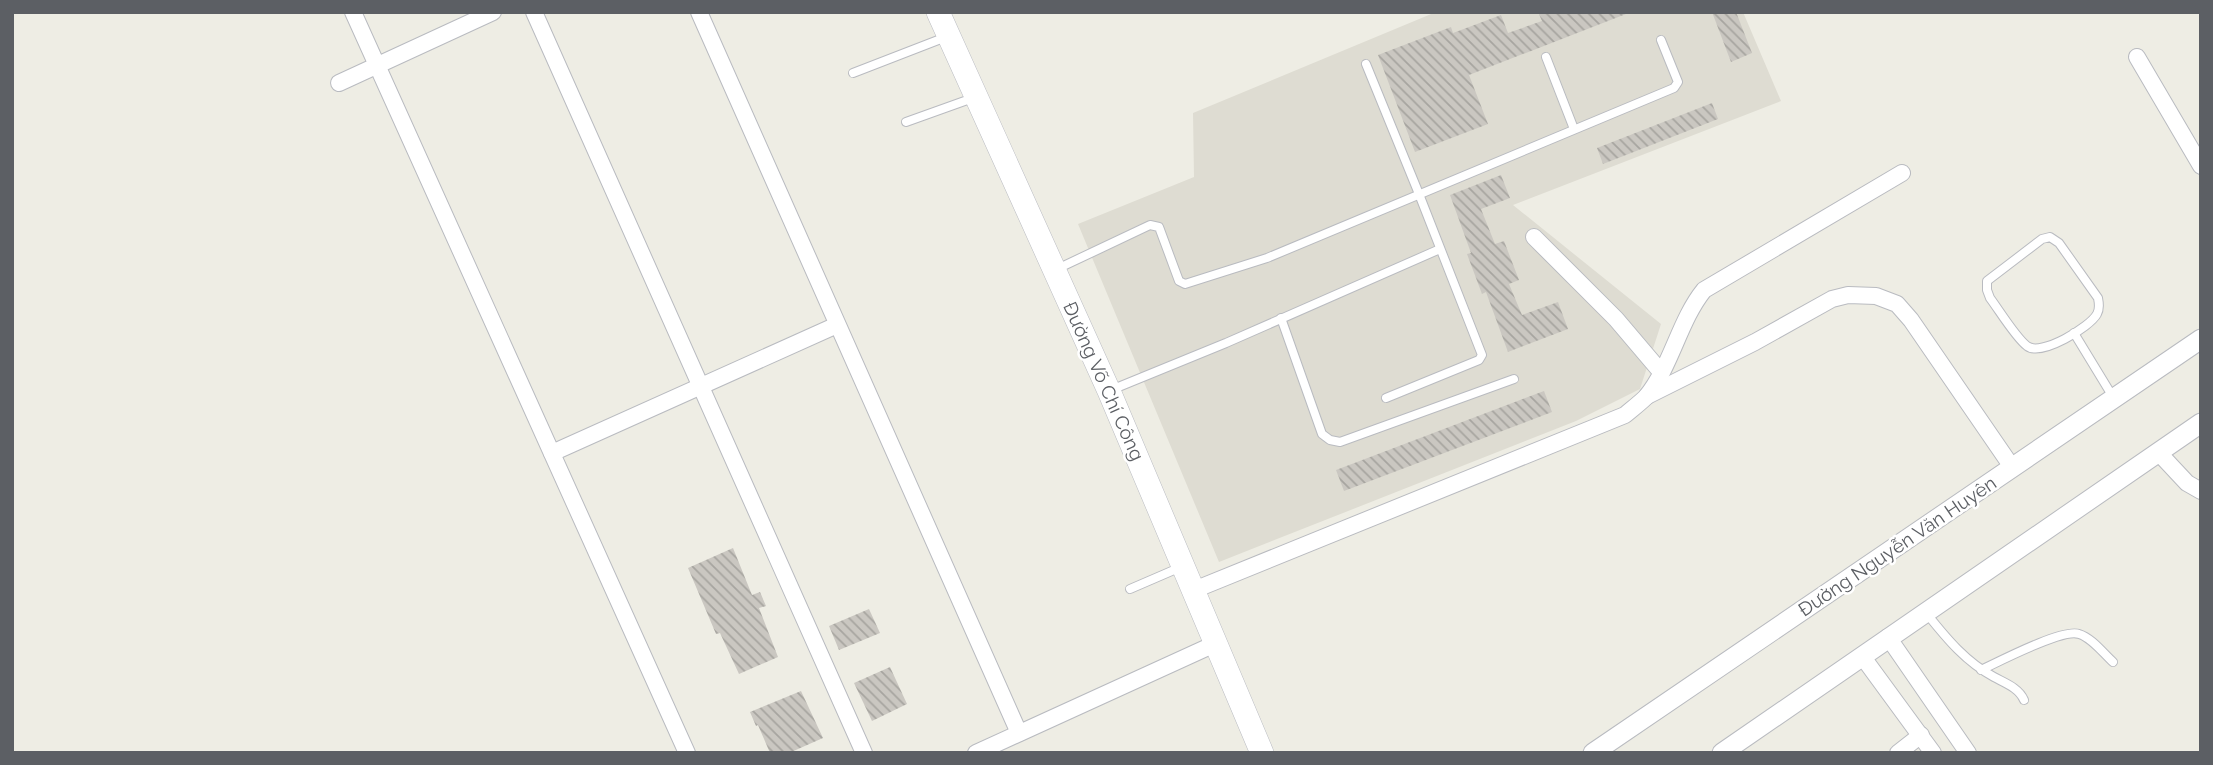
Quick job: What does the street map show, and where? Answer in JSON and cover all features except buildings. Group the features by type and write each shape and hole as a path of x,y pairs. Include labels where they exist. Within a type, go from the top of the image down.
{"main road":[{"name":"Đường Võ Chí Công","path":"938,12 1109,391 1262,753"}],"street":[{"path":"353,12 687,753"},
{"path":"339,83 493,12"},
{"path":"534,12 864,753"},
{"path":"699,12 1019,733"},
{"path":"2137,57 2201,166"},
{"path":"1194,590 1625,415 1645,397 1661,372 1694,303 1704,290 1902,173"},
{"path":"1534,237 1616,319 1661,372"},
{"path":"1645,397 1755,342 1832,299 1847,295 1875,296 1897,304 1911,320 2012,467"},
{"path":"552,453 836,325"},
{"name":"Đường Nguyễn Văn Huyên","path":"1593,753 2201,339"},
{"path":"1721,753 2201,423"},
{"path":"2158,452 2187,482 2201,491"},
{"path":"1888,637 1968,753"},
{"path":"976,753 1217,643"},
{"path":"1862,656 1933,753"},
{"path":"1898,753 1921,735"}],"lane":[{"path":"853,73 948,36"},
{"path":"1055,270 1150,225 1159,227 1179,281 1191,284 1267,258 1674,88 1678,82 1661,40"},
{"path":"1546,57 1574,129"},
{"path":"1366,64 1482,355 1479,360 1386,398"},
{"path":"906,122 976,97"},
{"path":"2050,237 2060,243 2098,298 2097,315 2074,333 2049,348 2038,350 2028,347 1990,298 1987,281 2042,239 2050,237"},
{"path":"1109,391 1440,249"},
{"path":"1281,318 1322,434 1330,440 1340,442 1514,379"},
{"path":"2074,333 2113,397"},
{"path":"1129,589 1184,566"},
{"path":"1925,612 1957,651 1981,670 2022,694 2024,700"},
{"path":"1981,670 2043,642 2073,632 2087,638 2113,662"}],"shaded area":[{"path":"1436,12 1743,12 1781,101 1513,205 1661,324 1640,389 1576,421 1219,562 1078,224 1194,177 1193,113"}]}
